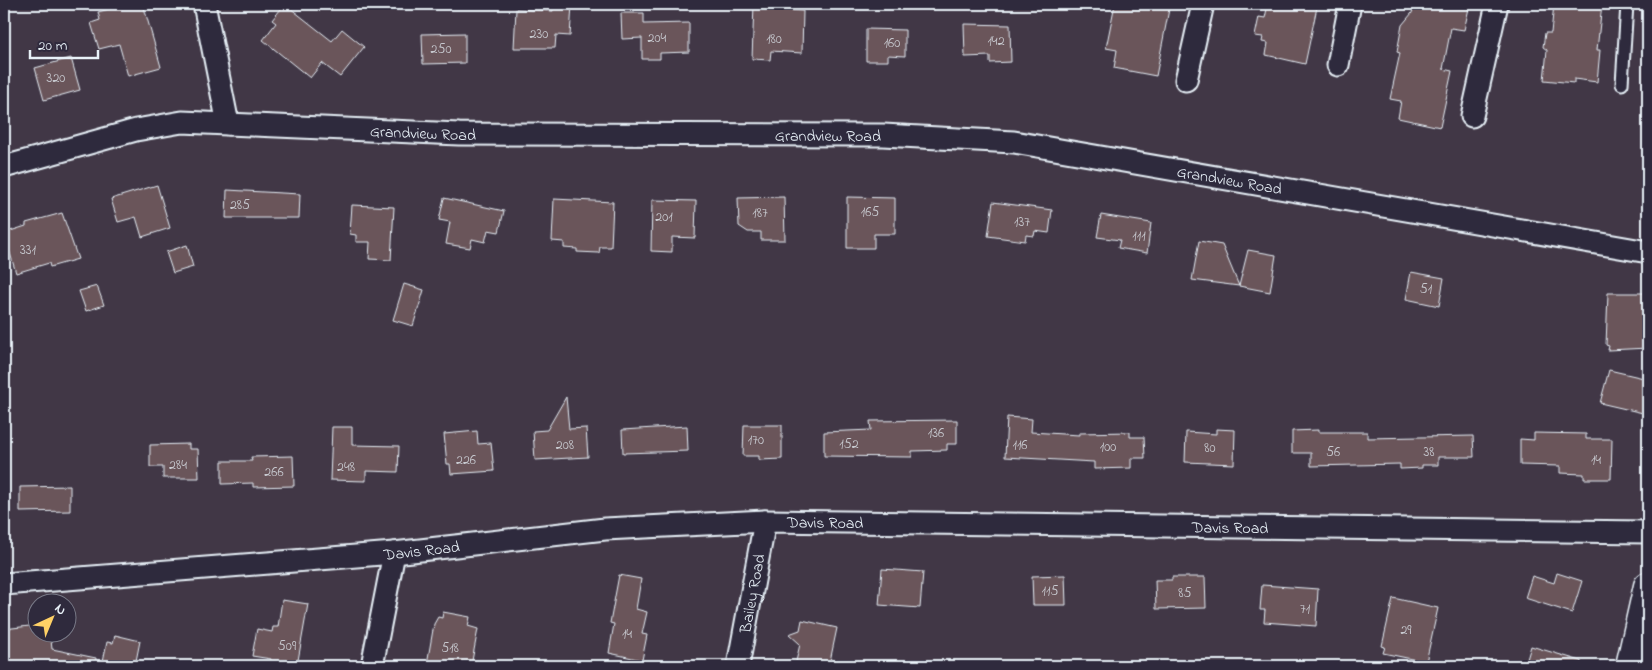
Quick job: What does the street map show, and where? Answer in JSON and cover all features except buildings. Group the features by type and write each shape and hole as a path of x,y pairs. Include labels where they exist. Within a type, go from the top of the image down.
{"main road":[{"path":"1630,666 1648,586"}],"street":[{"path":"204,4 228,124"},
{"path":"1186,80 1203,4"},
{"path":"1338,65 1350,4"},
{"path":"1472,116 1497,4"},
{"name":"Grandview Road","path":"4,166 136,130 182,122 459,134 883,135 1014,142 1648,252"},
{"name":"Davis Road","path":"4,584 394,553 605,529 764,521 1648,532"},
{"name":"Bailey Road","path":"738,666 764,521"},
{"path":"372,666 394,553"}],"lane":[{"path":"1622,84 1627,4"}]}
